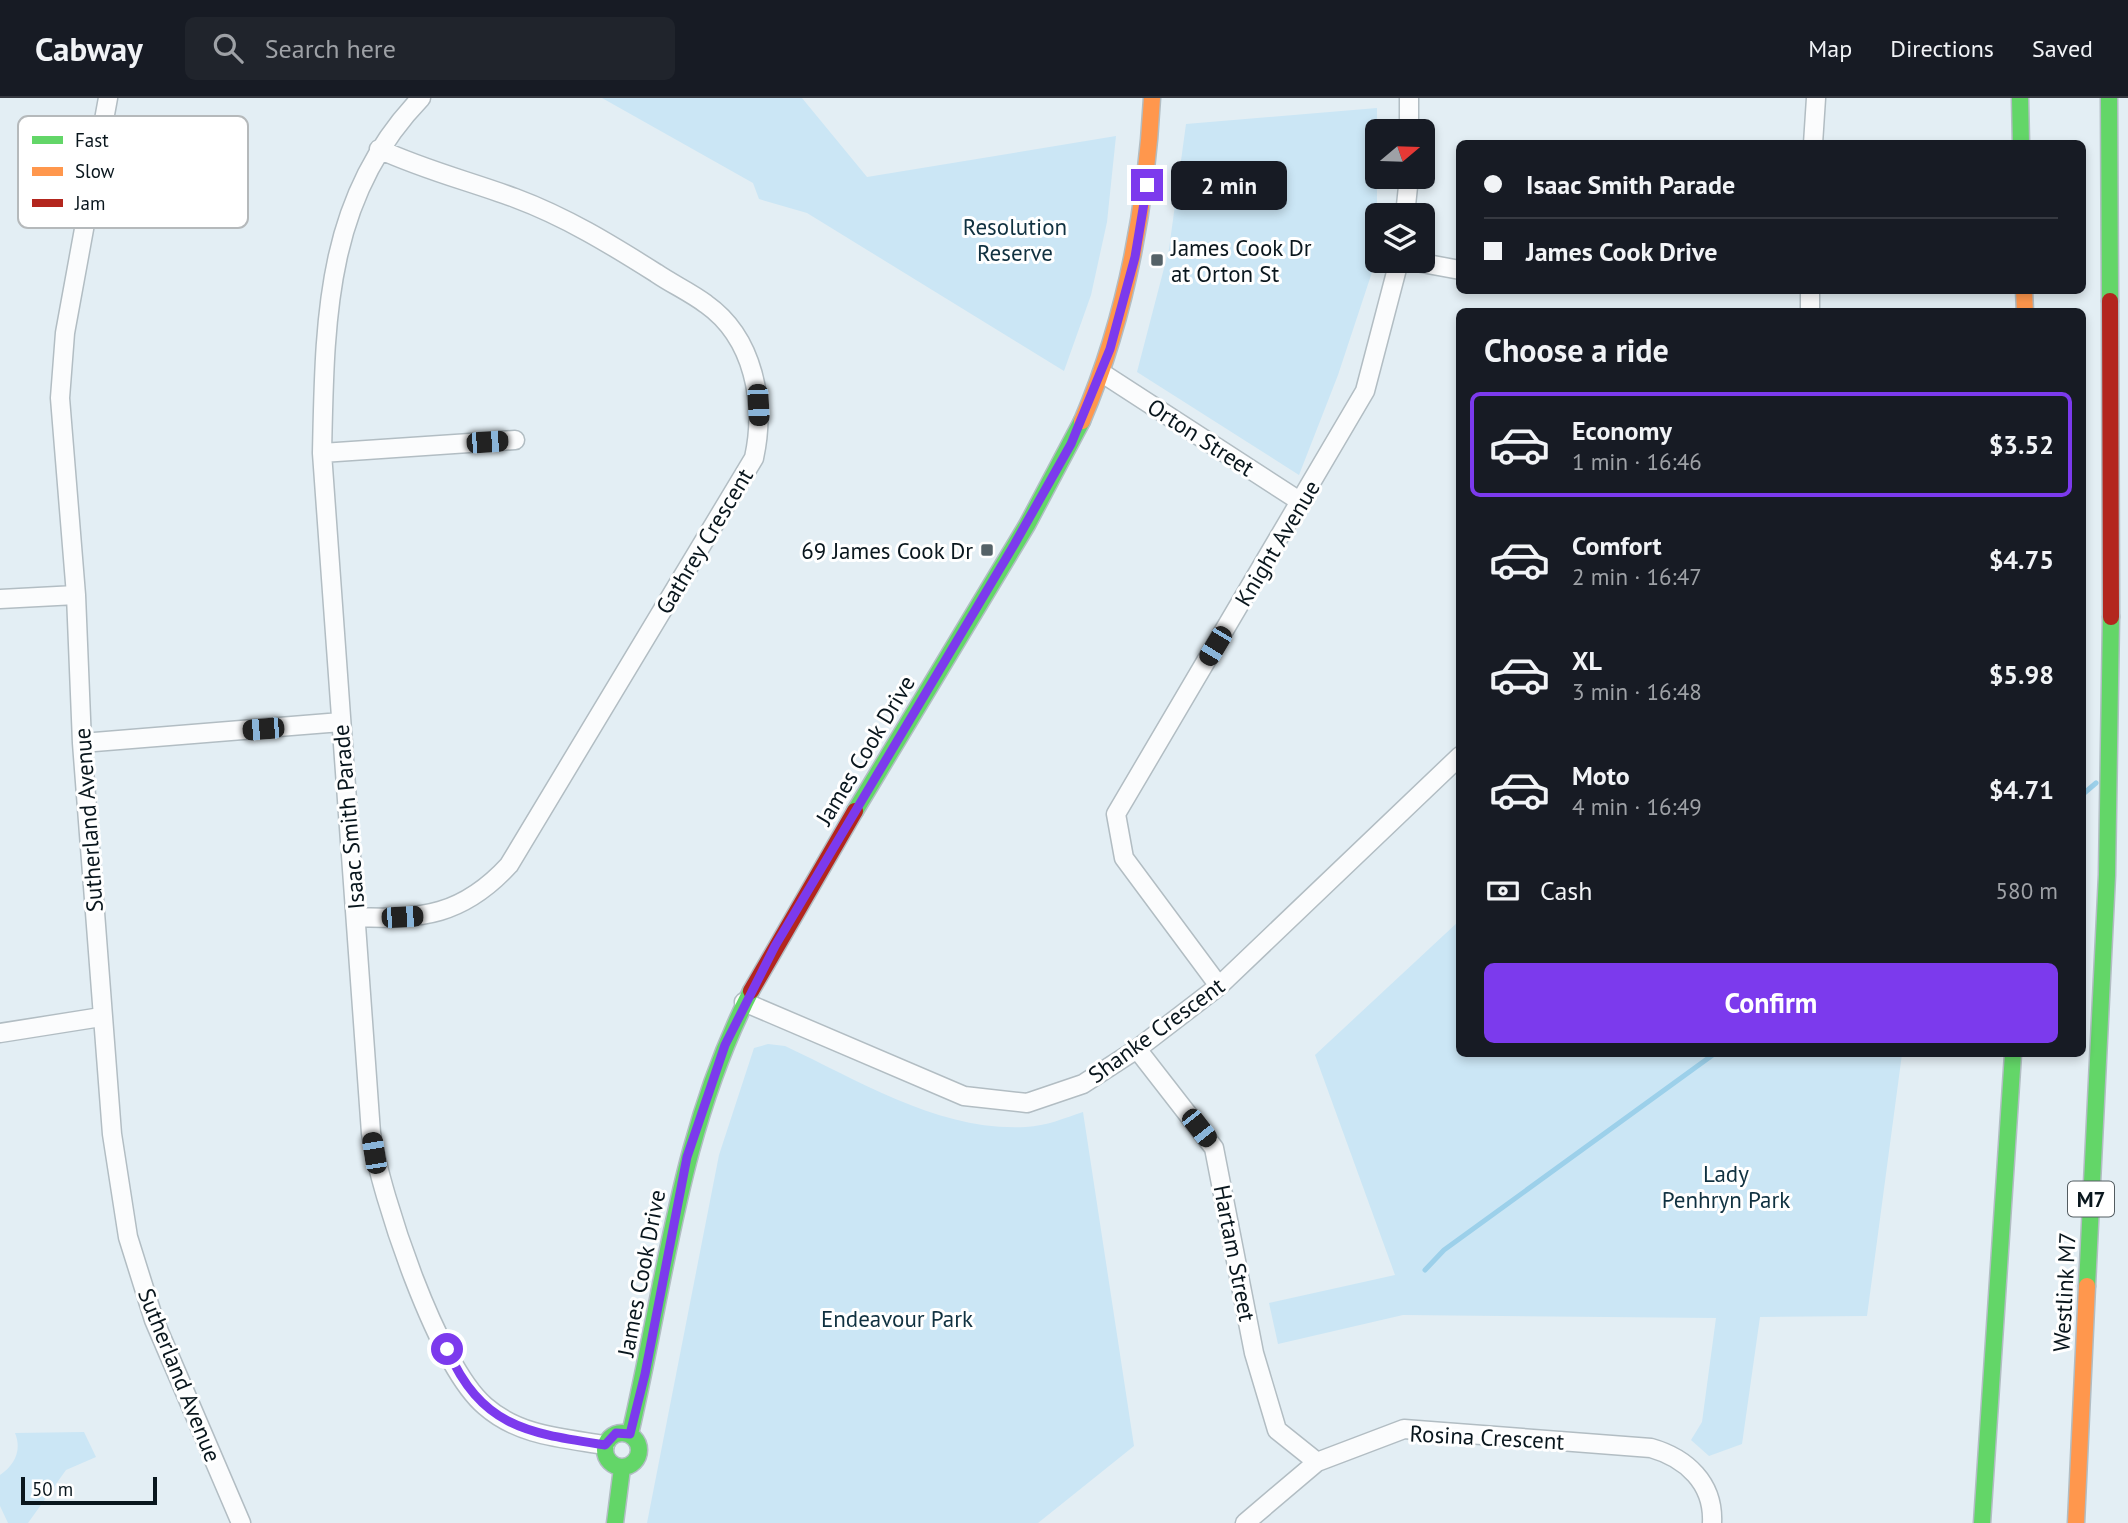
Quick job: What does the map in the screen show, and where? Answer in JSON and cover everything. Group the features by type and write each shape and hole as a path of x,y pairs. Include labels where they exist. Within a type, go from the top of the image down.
{"main road":[{"name":"James Cook Drive","path":"630,1434 645,1374 687,1157 712,1077 744,1002 1056,474 1102,373 1142,221 1152,98"},
{"path":"2020,98 2021,140"},
{"name":"Westlink M7","path":"2076,1523 2107,875 2111,722 2109,98"},
{"path":"1981,1523 2008,1163 2013,1057"},
{"path":"616,1433 630,1434 638,1442 640,1452 634,1463 622,1468 609,1462 605,1445 616,1433"},
{"path":"615,1523 622,1468"}],"street":[{"name":"Sutherland Avenue","path":"105,116 108,98"},
{"name":"Isaac Smith Parade","path":"421,98 399,120 379,149 352,207 331,277 324,342 322,453 365,1074 377,1173 413,1273 455,1367 485,1406 514,1425 550,1437 605,1445"},
{"path":"1409,98 1409,119"},
{"path":"1813,140 1815,98"},
{"name":"Gathrey Crescent","path":"356,917 385,918 442,912 464,903 491,885 509,865 754,457 759,434 754,377 748,360 738,339 707,304 594,233 552,213 513,197 419,168 379,149"},
{"name":"Sutherland Avenue","path":"84,228 65,332 60,398 76,595 82,743 111,1134 128,1237 168,1359 241,1523"},
{"path":"1435,265 1456,269"},
{"name":"Knight Avenue","path":"1219,986 1124,858 1116,814 1365,391 1396,273"},
{"name":"Orton Street","path":"1102,373 1301,502"},
{"path":"322,453 515,440"},
{"path":"0,599 76,595"},
{"path":"82,743 341,722"},
{"name":"Shanke Crescent","path":"744,1002 964,1096 1027,1103 1083,1084 1137,1049 1219,986 1456,759"},
{"path":"0,1033 101,1017"},
{"name":"Hartam Street","path":"1137,1049 1214,1148 1254,1353 1277,1430 1317,1462"},
{"name":"Rosina Crescent","path":"1245,1523 1317,1462 1404,1429 1650,1448 1683,1462 1697,1475 1707,1491 1713,1510 1712,1523"}],"green space":[{"name":"Resolution Reserve","path":"602,98 802,98 867,177 1116,136 1107,222 1091,295 1064,371 807,213 759,199 753,183"},
{"path":"1377,108 1377,119 1365,119 1365,189 1377,189 1377,203 1365,203 1365,273 1372,273 1338,375 1299,475 1137,372 1169,249 1186,124"},
{"name":"Lady Penhryn Park","path":"1456,924 1456,1057 1902,1057 1867,1316 1760,1317 1742,1444 1709,1456 1691,1440 1702,1422 1716,1318 1403,1315 1278,1344 1269,1303 1395,1275 1315,1055"},
{"name":"Endeavour Park","path":"768,1044 785,1046 902,1102 963,1121 1026,1127 1083,1112 1134,1446 1038,1523 647,1523 719,1155 754,1048"},
{"path":"84,1432 96,1457 66,1470 28,1523 8,1523 0,1506 0,1475 10,1467 16,1457 18,1445 15,1433"}],"waterway":[{"path":"2086,792 2096,783"},
{"path":"1425,1270 1444,1250 1710,1057"}],"traffic: fast":[{"path":"2020,98 2021,140"},
{"path":"2109,98 2110,301"},
{"path":"855,811 1027,525 1082,421"},
{"path":"2087,1286 2107,875 2111,617"},
{"path":"630,1434 690,1154 726,1045 751,991"},
{"path":"1982,1523 2013,1057"},
{"path":"622,1433 634,1438 639,1450 634,1462 622,1467 610,1462 605,1450 610,1438 622,1433"},
{"path":"615,1523 622,1468"}],"traffic: slow":[{"path":"1082,421 1111,343 1131,263 1145,181 1152,98"},
{"path":"2024,294 2025,308"},
{"path":"2076,1523 2087,1286"}],"traffic: jam":[{"path":"2110,301 2111,617"},
{"path":"751,991 855,811"}],"place":[{"name":"James Cook Dr at Orton St","path":"1157,260"},
{"name":"69 James Cook Dr","path":"987,550"}],"route":[{"path":"447,1349 471,1391 485,1406 514,1425 550,1437 605,1445 616,1433 630,1434 645,1374 687,1157 706,1094 725,1045 744,1002 775,946 1056,474 1071,444 1110,349 1135,257 1147,185"}]}
